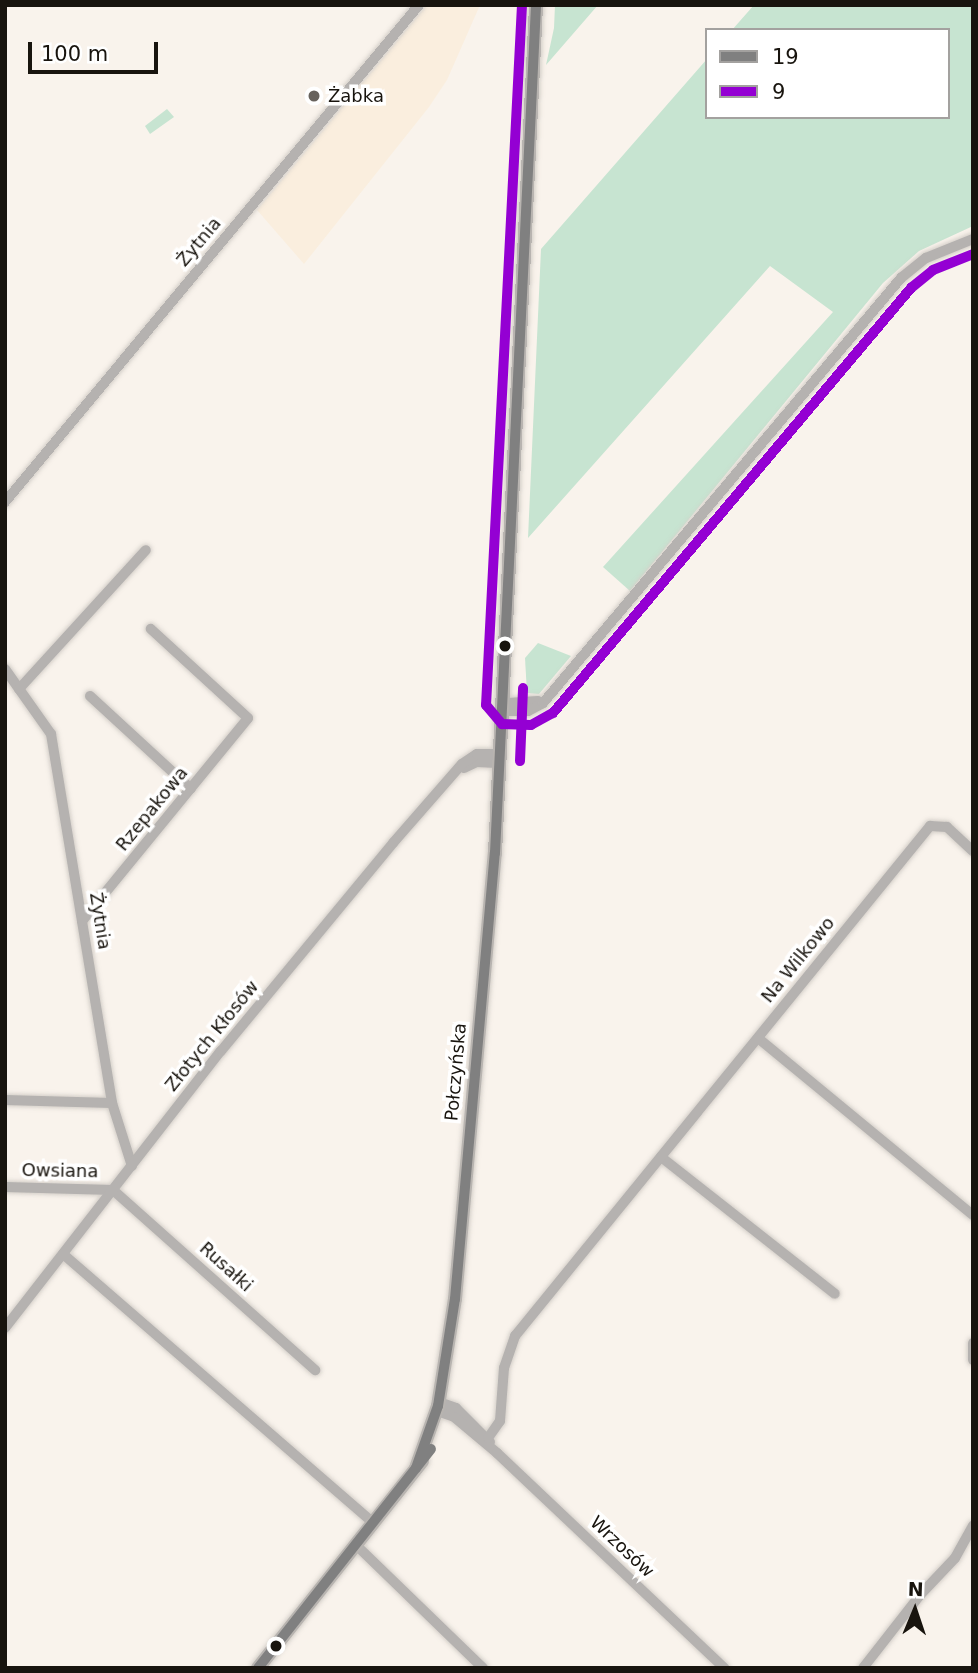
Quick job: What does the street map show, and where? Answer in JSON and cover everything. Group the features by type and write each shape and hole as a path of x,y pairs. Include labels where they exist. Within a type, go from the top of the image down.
{"main road":[{"name":"Połczyńska","path":"258,1668 416,1468 442,1407 455,1299 505,706 536,5"}],"street":[{"name":"Żytnia","path":"5,502 419,5"},
{"path":"505,706 528,704 546,697 743,462 839,356 887,292 926,258 973,239"},
{"path":"19,689 146,550"},
{"name":"Rzepakowa","path":"82,921 248,718 151,629"},
{"name":"Żytnia","path":"5,669 51,734 112,1103 132,1166"},
{"path":"90,696 191,789"},
{"name":"Złotych Kłosów","path":"5,1328 220,1051 456,774 472,756 500,759"},
{"name":"Na Wilkowo","path":"488,1438 500,1421 504,1368 515,1336 930,827 947,827 973,851"},
{"path":"758,1038 973,1215"},
{"path":"5,1100 112,1103"},
{"path":"661,1157 835,1294"},
{"name":"Owsiana","path":"5,1187 113,1190"},
{"name":"Rusałki","path":"113,1190 315,1370"},
{"path":"63,1254 373,1523"},
{"path":"973,1343 973,1360"},
{"name":"Wrzosów","path":"442,1407 488,1438 497,1453"},
{"name":"Wrzosów","path":"442,1407 497,1453 724,1668"},
{"path":"863,1668 920,1595 955,1558 973,1526"},
{"path":"356,1545 482,1668"}],"shaded area":[{"path":"427,5 480,5 447,80 429,107 304,264 257,210"}],"green space":[{"path":"555,5 598,5 546,65 554,28"},
{"path":"754,5 973,5 973,226 919,251 883,283 630,591 603,567 833,312 770,266 528,538 541,249 705,61 705,119 950,119 950,28 734,28"},
{"path":"167,109 174,117 150,134 145,126"},
{"path":"538,643 571,656 539,694 527,693 525,658"}],"transit line":[{"name":"9","path":"522,5 486,705 502,724 531,725 553,713 911,288 933,270 973,254"},
{"name":"19","path":"416,1468 438,1406 455,1299 495,853 536,5"},
{"name":"9","path":"520,761 523,688"},
{"name":"19","path":"258,1668 431,1449"}],"place":[{"name":"Żabka","path":"314,96"}]}
